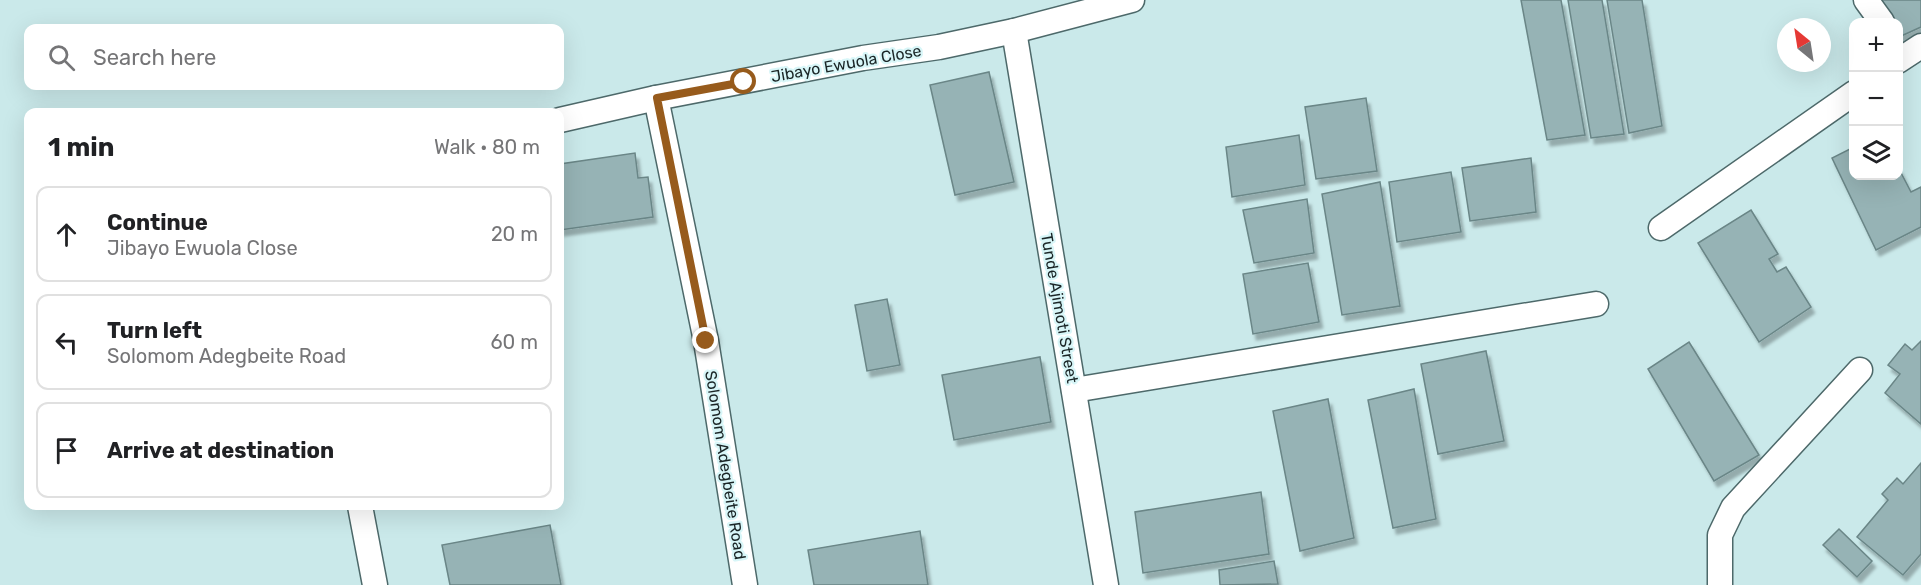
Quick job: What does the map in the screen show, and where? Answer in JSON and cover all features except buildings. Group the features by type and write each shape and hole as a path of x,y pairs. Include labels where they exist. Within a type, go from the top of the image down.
{"street":[{"name":"Jibayo Ewuola Close","path":"564,119 657,98 863,58 939,47 1014,31 1132,0"},
{"path":"1866,0 1879,18"},
{"name":"Tunde Ajimoti Street","path":"1014,31 1106,585"},
{"path":"1903,39 1921,45"},
{"path":"1903,58 1921,45"},
{"path":"1661,228 1849,96"},
{"name":"Solomom Adegbeite Road","path":"657,98 706,341 745,585"},
{"path":"1074,390 1596,304"},
{"path":"1720,585 1720,535 1733,508 1860,370"},
{"path":"361,510 375,585"}],"route":[{"path":"706,341 657,98 744,82"}]}
